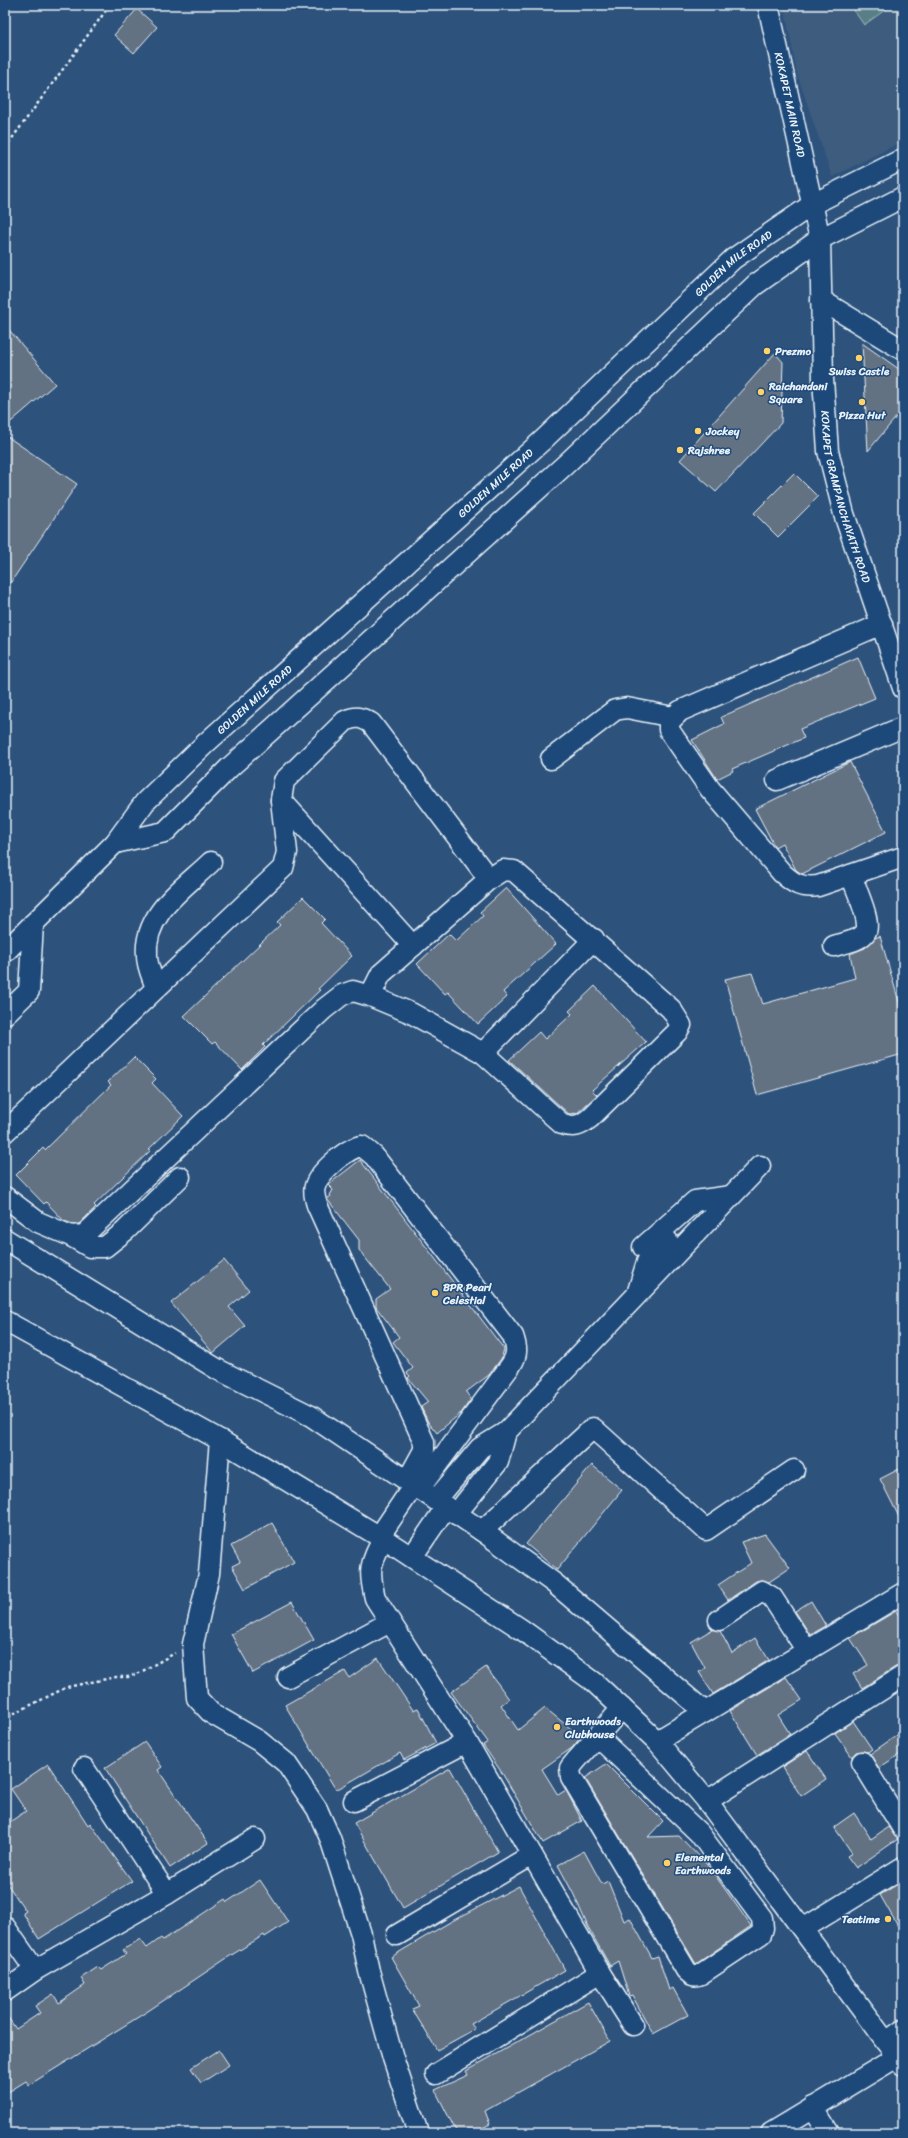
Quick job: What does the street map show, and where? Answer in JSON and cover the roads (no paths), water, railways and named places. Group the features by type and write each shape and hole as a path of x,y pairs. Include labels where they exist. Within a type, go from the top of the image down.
{"street":[{"name":"KOKAPET MAIN ROAD","path":"768,5 812,204"},
{"name":"GOLDEN MILE ROAD","path":"5,952 115,843 145,802 206,743 543,440 733,259 812,204 903,159"},
{"path":"115,843 165,832 229,768 566,464 754,285 820,239 903,197"},
{"name":"KOKAPET GRAMPANCHAYATH ROAD","path":"812,204 820,239 823,379 828,451 844,514 903,688"},
{"path":"821,300 903,350"},
{"path":"882,624 680,711 669,722 669,730 710,789 782,873 794,884 805,888 818,886 903,857"},
{"path":"552,759 615,710 627,708 673,717"},
{"path":"6,1128 284,868 287,852 281,800 284,781 346,721 353,717 363,718 371,723 489,879"},
{"path":"777,780 903,727"},
{"path":"281,800 413,946"},
{"path":"156,988 147,957 150,927 166,904 211,862"},
{"path":"71,1236 84,1235 91,1230 324,1009 342,995 353,991 370,996 411,1013 483,1053 562,1124 572,1127 581,1125 590,1118 678,1032 681,1025 672,1009 594,939 514,871 503,870 489,879 381,974 370,996"},
{"path":"834,946 860,938 866,933 869,924 850,875"},
{"path":"5,1014 29,991 33,924"},
{"path":"483,1053 594,939"},
{"path":"443,1457 425,1446 314,1194 314,1186 321,1175 348,1150 357,1146 362,1146 374,1156 507,1329 517,1347 516,1357 511,1365 443,1457 413,1485 378,1536 371,1563 370,1578 375,1598 467,1742 600,1974 633,2026"},
{"path":"412,1557 446,1507 498,1462 506,1432 760,1166"},
{"path":"5,1197 38,1222 71,1236 90,1247 105,1247 125,1232 180,1177"},
{"path":"643,1247 695,1200 731,1196"},
{"path":"637,1295 650,1257 696,1210"},
{"path":"5,1239 217,1369 311,1416 482,1531 554,1582 705,1712"},
{"path":"5,1321 220,1440 378,1536 521,1629 594,1682 657,1741 707,1801 896,2054"},
{"path":"482,1531 593,1428 706,1530 794,1470"},
{"path":"220,1440 208,1574 194,1644 196,1691 200,1704 211,1713 260,1741 286,1764 309,1795 325,1826 361,1934 369,1971 393,2058 418,2133"},
{"path":"413,1485 425,1446"},
{"path":"719,1620 762,1592 772,1597 807,1651"},
{"path":"657,1741 903,1593"},
{"path":"288,1677 390,1622"},
{"path":"707,1801 903,1676"},
{"path":"603,1742 699,1833 762,1918 763,1928 761,1934 701,1974 696,1976 686,1970 573,1782 570,1768 603,1742 627,1713"},
{"path":"354,1801 467,1742"},
{"path":"862,1762 903,1829"},
{"path":"84,1768 167,1894"},
{"path":"5,1991 35,1970 167,1894 255,1839"},
{"path":"397,1935 532,1855"},
{"path":"803,1930 903,1867"},
{"path":"5,1928 35,1970"},
{"path":"436,2074 600,1974"},
{"path":"771,2133 896,2054 903,2030"},
{"path":"813,2107 829,2133"}],"place":[{"name":"Prezmo","path":"767,351"},
{"name":"Swiss Castle","path":"859,358"},
{"name":"Raichandani Square","path":"761,392"},
{"name":"Pizza Hut","path":"862,402"},
{"name":"Jockey","path":"698,431"},
{"name":"Rajshree","path":"680,450"},
{"name":"BPR Pearl Celestial","path":"435,1293"},
{"name":"Earthwoods Clubhouse","path":"557,1727"},
{"name":"Elemental Earthwoods","path":"667,1863"},
{"name":"Teatime","path":"888,1919"}]}
